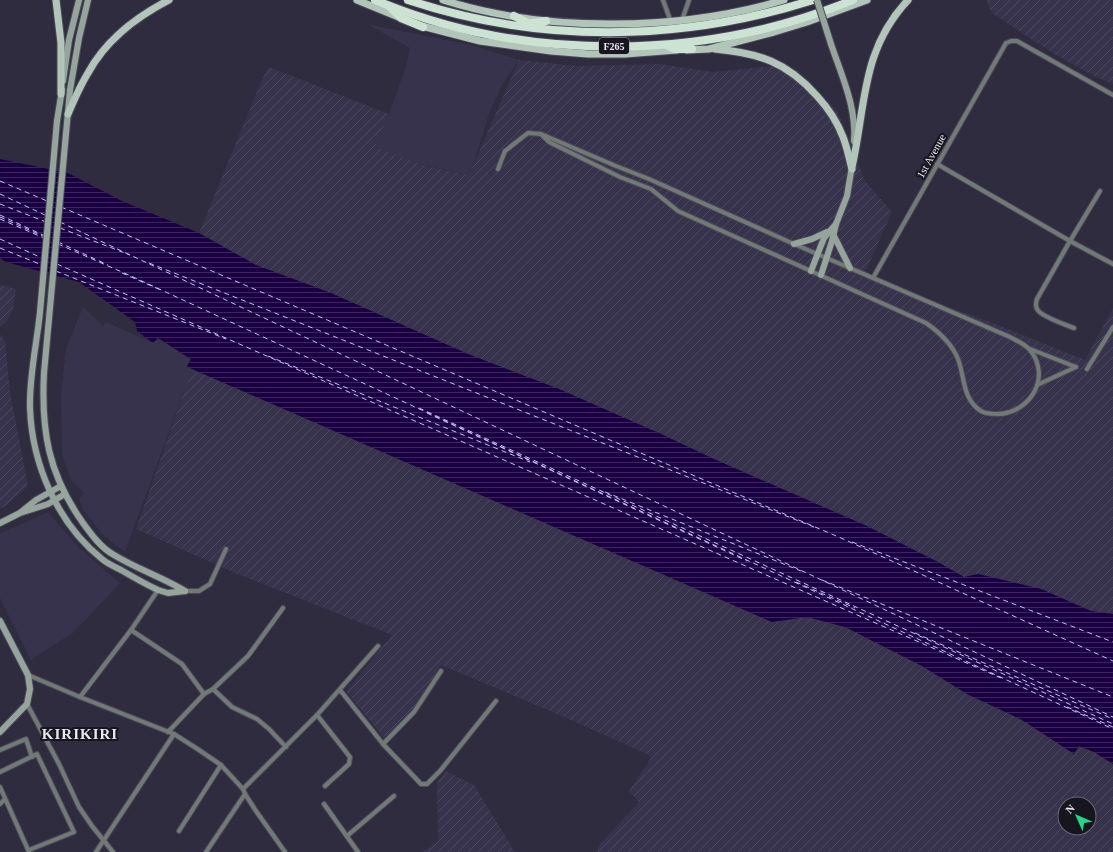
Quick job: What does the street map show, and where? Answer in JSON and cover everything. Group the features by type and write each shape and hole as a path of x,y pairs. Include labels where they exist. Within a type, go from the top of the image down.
{"highway":[{"name":"F265","path":"375,0 425,23 533,41 594,46 664,48 691,46 777,26 853,0"},
{"name":"F265","path":"408,0 433,8 509,25 587,32 686,29 767,13 813,0"},
{"path":"388,5 401,18"},
{"path":"390,14 425,23"},
{"path":"514,16 527,24 542,29"},
{"path":"509,25 546,21"},
{"path":"664,48 675,49 691,46"}],"main road":[{"path":"56,0 61,43 61,94"},
{"path":"79,0 70,40 57,121 38,333 32,376 30,407 32,431 37,457 51,491 76,534 103,560 158,590 168,593 185,591"},
{"path":"88,0 76,53 68,118 44,373 44,418 46,438 61,486 75,512 98,542 113,555 185,591"},
{"path":"68,118 87,73 107,46 132,22 169,0"},
{"path":"357,0 390,14 425,23"},
{"path":"443,0 480,10 514,16 546,21 589,24 671,22 741,11 784,0"},
{"path":"817,0 851,106 855,133 852,169"},
{"path":"709,49 807,22 867,0"},
{"path":"821,275 827,258 831,233 847,196 858,142 869,73 875,52 883,33 897,12 908,0"},
{"path":"691,46 737,51 759,57 785,68 797,76 824,104 837,122 844,138 852,169"},
{"path":"794,244 812,240 831,233"},
{"path":"811,271 824,238 831,233"},
{"path":"831,233 850,268"},
{"path":"0,524 20,513 36,500 61,486"},
{"path":"20,513 39,508 65,494"},
{"path":"0,621 28,675 30,682 27,704 0,732"}],"street":[{"path":"663,0 671,22"},
{"path":"682,20 689,0"},
{"name":"1st Avenue","path":"873,278 1006,43 1017,41 1113,95"},
{"path":"498,168 505,151 528,134 541,134 649,179 794,244 1010,337 1030,349 1076,367 1037,385"},
{"path":"541,134 548,142 620,177 651,189 678,211 926,323 936,330 951,346 958,359 967,395 972,403 980,410 990,414 1012,412 1024,405 1034,393 1039,378 1038,364 1030,349"},
{"path":"937,164 1070,241 1113,264"},
{"path":"1074,328 1042,314 1037,310 1036,304 1037,299 1100,191"},
{"path":"1087,369 1113,327"},
{"path":"185,591 199,591 210,584 226,549"},
{"path":"80,697 131,630 158,590"},
{"path":"168,732 204,694 213,689 248,656 284,608"},
{"path":"131,630 182,664 204,694"},
{"path":"243,789 317,715 378,646"},
{"path":"383,744 414,712 441,671"},
{"path":"28,675 174,734 196,748 221,766 243,789 285,852"},
{"path":"213,689 232,707 257,720 269,729 286,747"},
{"path":"340,690 383,744 421,784 427,784 440,770 496,701"},
{"path":"27,704 59,764 79,807 103,840 114,852"},
{"path":"317,715 350,757 349,764 325,786"},
{"path":"96,852 174,734"},
{"path":"0,750 26,739 32,757"},
{"path":"0,772 37,754 74,832 29,851 0,787"},
{"path":"179,830 221,766"},
{"path":"206,852 245,794"},
{"path":"347,836 394,796"},
{"path":"0,804 6,799"},
{"path":"324,804 358,852"}],"shaded area":[{"path":"987,0 1113,0 1113,84 1096,77 1059,57 993,14 989,8"},
{"path":"367,24 475,46 519,60 502,85 489,114 470,175 406,161 375,147 389,114 407,63 410,48"},
{"path":"519,60 577,66 660,64 713,72 781,65 820,93 837,111 865,181 892,212 863,277 993,323 1085,360 1113,308 1113,614 1091,611 1041,589 978,574 964,577 936,561 661,434 559,389 468,354 331,293 256,265 199,233 263,77 269,67 389,114 375,147 426,166 469,175"},
{"path":"0,159 68,173 122,201 199,233 256,265 331,293 468,354 559,389 867,526 964,577 978,574 1041,589 1091,611 1113,614 1113,764 1094,752 1079,746 1074,754 1022,720 967,694 922,666 845,627 807,617 772,622 192,369 187,366 191,359 158,338 153,343 137,331 135,322 79,282 6,262 0,258"},
{"path":"0,285 16,289 13,310 6,322 0,327"},
{"path":"83,307 103,326 106,322 153,343 158,338 191,360 187,366 192,369 125,552 102,534 82,508 79,499 84,493 71,480 62,455 61,393 66,348"},
{"path":"0,334 5,341 10,392 28,486 7,505 0,509"},
{"path":"192,369 772,622 807,617 845,627 922,666 967,694 1022,720 1074,753 1078,746 1094,752 1113,764 1113,852 597,852 598,846 639,802 629,791 651,756 562,716 441,665 417,710 384,738 346,691 392,635 235,573 136,529"},
{"path":"48,512 79,548 120,583 74,632 31,660 0,598 0,534"},
{"path":"446,771 474,785 515,852 422,852 438,841 437,783"}],"ferry route":[{"path":"0,181 47,201"},
{"path":"0,194 47,216"},
{"path":"0,204 46,222"},
{"path":"61,207 841,538 1113,661"},
{"path":"0,215 45,236"},
{"path":"0,217 45,237"},
{"path":"0,219 44,238"},
{"path":"60,222 1113,717"},
{"path":"60,228 130,255"},
{"path":"0,239 42,258"},
{"path":"58,242 108,265"},
{"path":"58,244 131,276 1113,729"},
{"path":"0,248 42,265"},
{"path":"149,263 814,527"},
{"path":"57,264 1001,678"},
{"path":"56,271 226,339"},
{"path":"122,273 163,291"},
{"path":"268,356 530,462"},
{"path":"419,408 1113,724"},
{"path":"427,413 747,561"},
{"path":"605,492 801,571"},
{"path":"852,542 1113,642"},
{"path":"822,580 1113,697"},
{"path":"796,582 855,608"},
{"path":"915,633 1113,719"},
{"path":"1067,707 1113,727"}],"district":[{"name":"KIRIKIRI","path":"80,734"}]}
